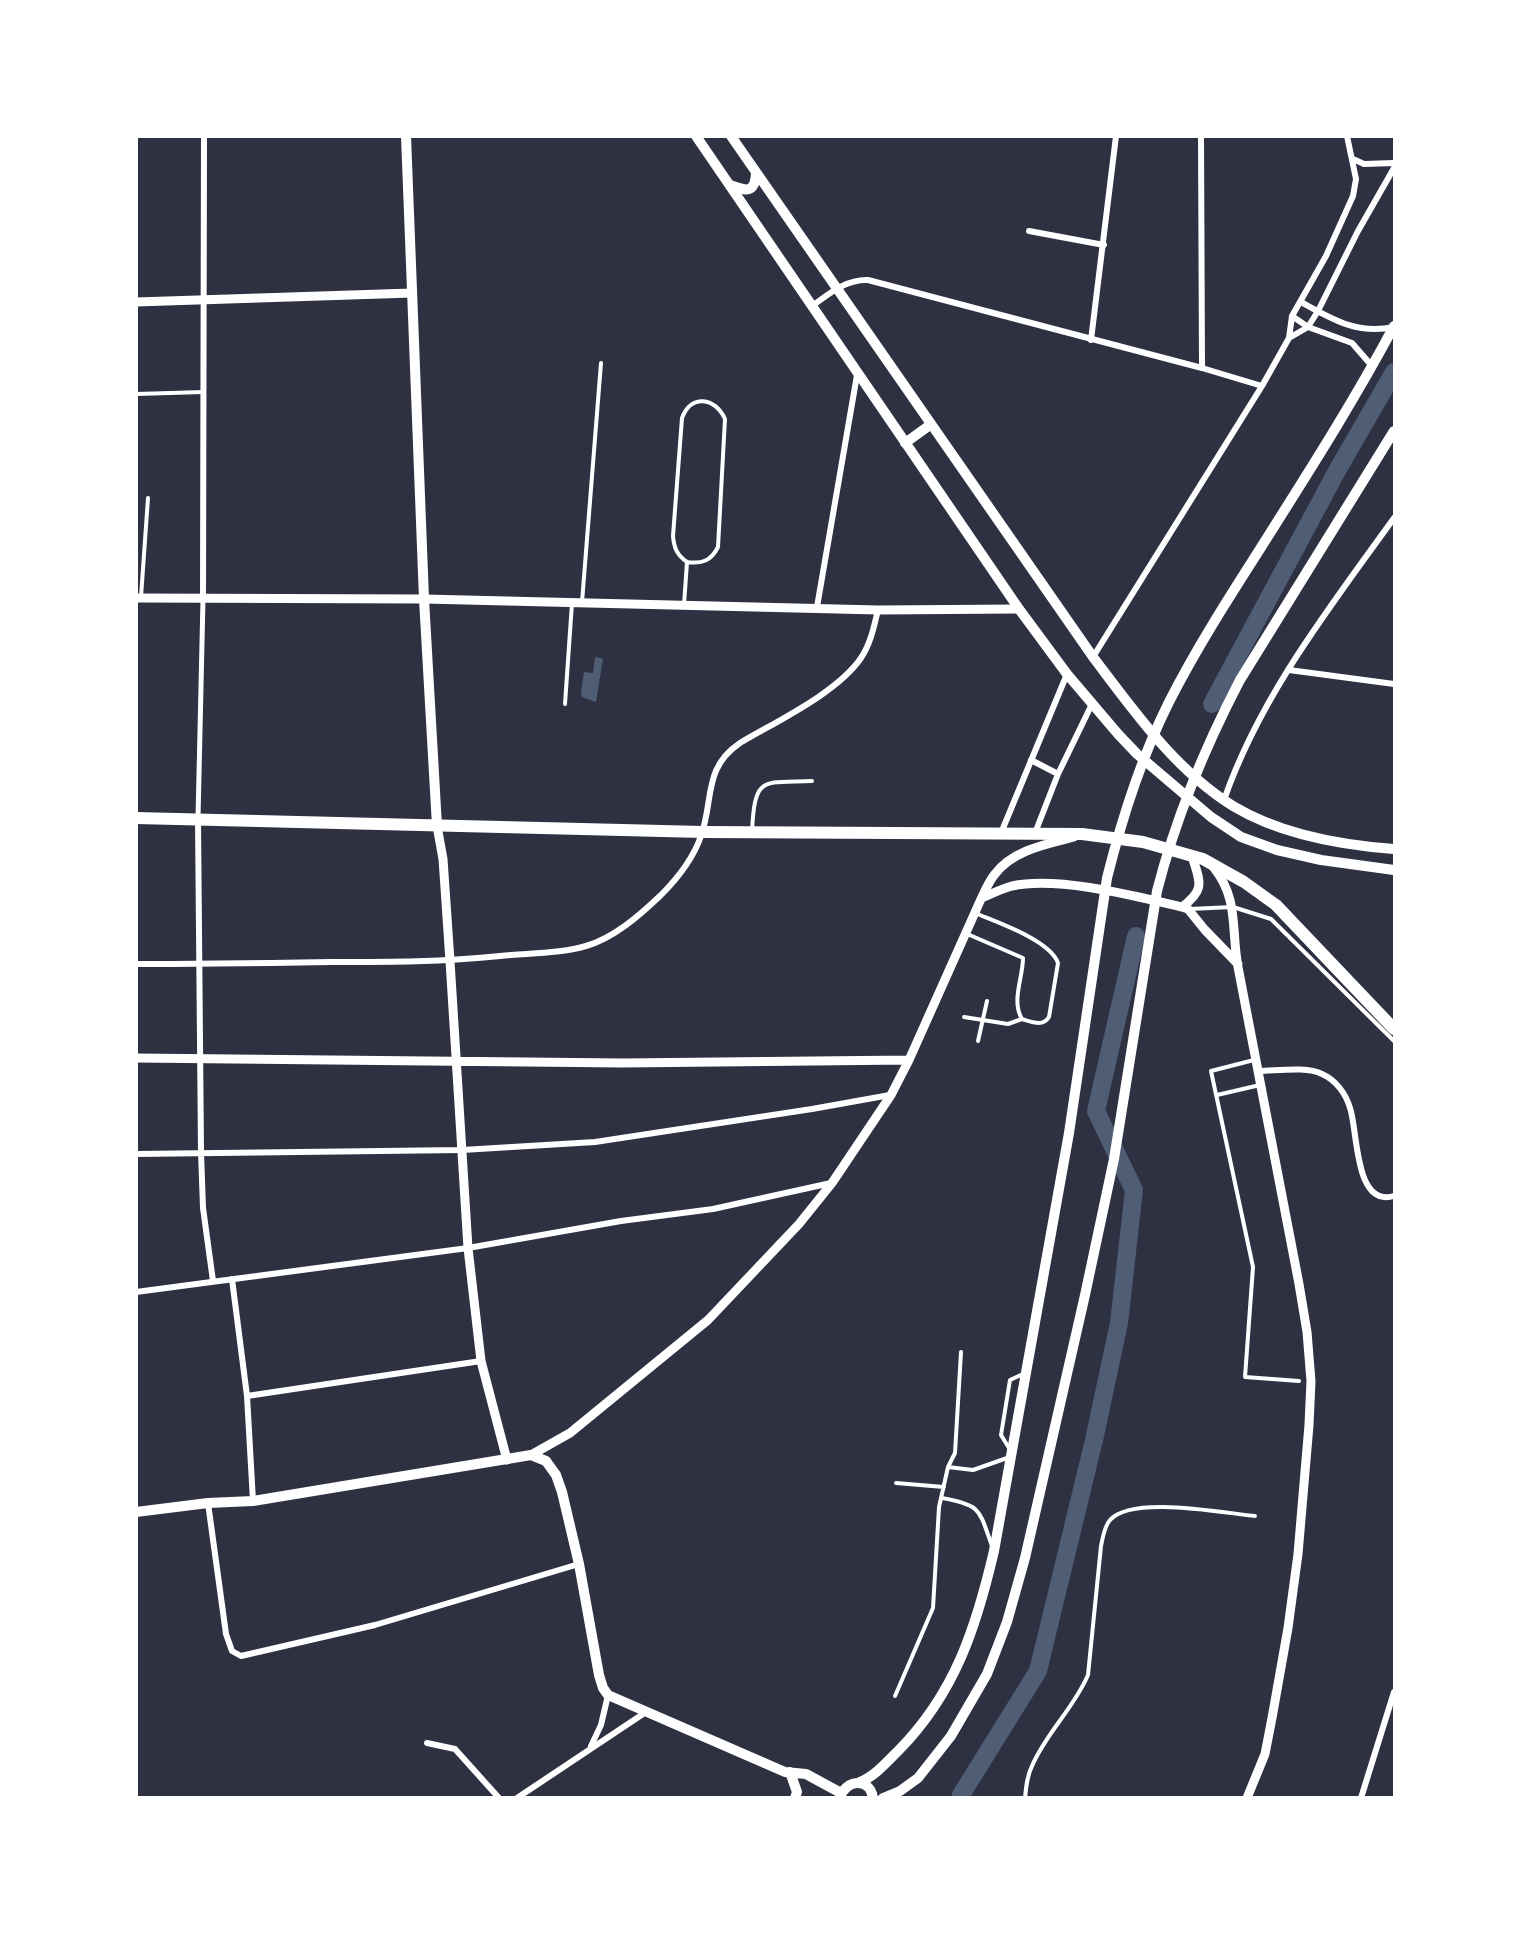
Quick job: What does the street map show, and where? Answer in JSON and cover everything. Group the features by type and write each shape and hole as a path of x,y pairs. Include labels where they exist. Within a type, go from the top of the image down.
{"main road":[{"path":"405,136 424,599 437,826"},
{"path":"696,136 857,375 1019,609 1067,674 1137,754 1211,817 1241,837 1277,850 1321,860 1395,870"},
{"path":"731,136 1093,657 1147,727 1186,768 1224,800 1264,822 1340,843 1395,849"},
{"path":"729,185 744,191 751,189 756,182 756,173"},
{"path":"136,1512 208,1503 253,1501 531,1455 546,1461 556,1475 562,1492 579,1564 599,1675 608,1695 790,1772 806,1774 839,1796 852,1782 860,1782 869,1778 909,1740 941,1698 970,1638 982,1603 1012,1454 1069,1133 1098,926 1107,878 1120,828 1145,757 1168,703 1195,653 1313,464 1394,327"},
{"path":"905,443 930,425"},
{"path":"883,1797 900,1791 918,1778 951,1736 987,1674 1007,1622 1025,1558 1114,1159 1156,891 1175,830 1203,757 1240,680 1395,431"},
{"path":"136,818 752,833 1082,834 1143,842 1209,862 1244,882 1276,905 1393,1025"},
{"path":"790,1772 797,1792 795,1797"},
{"path":"860,1782 868,1786 873,1797"}],"street":[{"path":"204,136 203,599 198,820 201,1152 203,1208 213,1281"},
{"path":"1091,340 1116,136"},
{"path":"1201,136 1202,368"},
{"path":"1093,657 1262,386 1289,338 1292,316 1340,227 1353,196 1356,179 1347,136"},
{"path":"1289,338 1308,327 1318,311 1358,231 1395,165 1364,164 1353,159"},
{"path":"1029,231 1104,245"},
{"path":"812,306 852,281 868,280 1262,386"},
{"path":"136,302 411,293"},
{"path":"1301,303 1360,330 1394,327"},
{"path":"1292,316 1308,327 1352,344 1372,366"},
{"path":"817,607 857,375"},
{"path":"1224,800 1235,766 1260,715 1327,611 1395,518"},
{"path":"139,598 424,599 878,610 1019,609"},
{"path":"136,964 450,961 559,951 587,946 612,934 636,917 681,874 703,832 712,783 719,762 728,751 840,681 862,656 869,642 878,610"},
{"path":"1289,670 1395,684"},
{"path":"1000,833 1067,674"},
{"path":"1035,833 1058,774 1092,704"},
{"path":"1031,760 1058,774"},
{"path":"437,826 443,859 468,1248 481,1361 507,1460"},
{"path":"531,1455 570,1433 708,1320 783,1242 832,1183 891,1095 909,1060 981,898 995,873 1007,862 1024,852 1082,834"},
{"path":"1185,908 1196,897 1200,884 1192,856"},
{"path":"1209,862 1223,879 1233,907 1238,964 1299,1284 1307,1332 1311,1381 1305,1480 1288,1628 1265,1754 1247,1797"},
{"path":"981,898 1011,886 1059,884 1136,896 1185,908 1238,964"},
{"path":"136,1058 635,1063 909,1060"},
{"path":"1258,1071 1311,1070 1332,1080 1352,1111 1364,1180 1375,1193 1386,1197 1395,1196"},
{"path":"136,1154 462,1150 595,1142 891,1095"},
{"path":"136,1292 468,1248 621,1221 713,1209 832,1183"},
{"path":"232,1279 247,1396 253,1501"},
{"path":"247,1396 481,1361"},
{"path":"208,1503 226,1634 230,1647 237,1655 254,1654 375,1625 579,1564"},
{"path":"1361,1797 1395,1692"},
{"path":"591,1747 601,1725 608,1695"},
{"path":"517,1797 647,1712"},
{"path":"427,1743 455,1749 499,1797"}],"lane":[{"path":"565,704 601,363"},
{"path":"136,394 204,392"},
{"path":"705,401 718,407 725,419 718,547 710,559 704,562 687,562 674,548 673,536 682,418 690,406 705,401"},
{"path":"139,598 148,498"},
{"path":"684,605 687,562"},
{"path":"752,833 757,791 772,782 812,781"},
{"path":"1185,908 1233,907 1271,919 1395,1041"},
{"path":"964,1017 1008,1024 1022,1019 1040,1024 1047,1021 1058,963 1055,956 1019,932 974,913"},
{"path":"965,933 1023,958 1017,1003 1022,1019"},
{"path":"978,1041 987,1001"},
{"path":"1257,1059 1211,1071 1253,1267 1245,1377 1299,1381"},
{"path":"1217,1095 1260,1085"},
{"path":"895,1696 933,1608 939,1507 948,1467 955,1453 962,1352"},
{"path":"948,1467 973,1470 1012,1454"},
{"path":"896,1483 944,1487"},
{"path":"942,1498 964,1502 974,1507 982,1519 994,1551"},
{"path":"1025,1797 1032,1766 1081,1691 1088,1675 1101,1546 1104,1531 1110,1520 1121,1511 1136,1507 1156,1506 1255,1516"}],"water":[{"path":"595,657 603,659 596,702 582,697 581,692 584,672 593,673"}],"waterway":[{"path":"1212,704 1338,469 1394,372"},
{"path":"961,1795 1038,1671 1094,1440 1119,1323 1134,1190 1096,1111 1136,936"}]}
